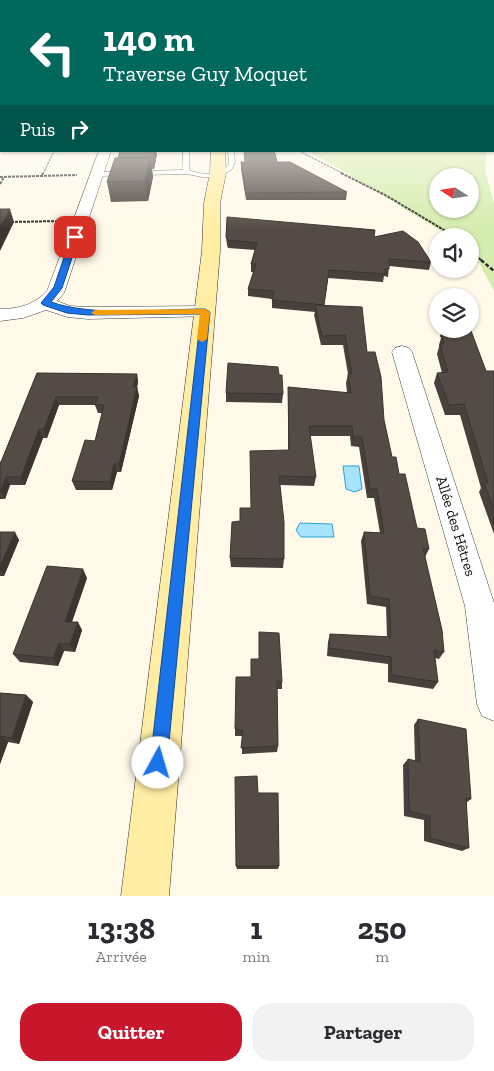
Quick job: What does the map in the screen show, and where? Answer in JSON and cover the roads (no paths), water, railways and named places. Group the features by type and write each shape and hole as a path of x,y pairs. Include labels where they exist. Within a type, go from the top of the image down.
{"main road":[{"path":"145,896 211,251 212,174 207,152"},
{"path":"212,174 218,152"}],"street":[{"path":"0,315 20,314 46,303 58,288 105,152"},
{"path":"46,303 67,310 88,313 205,312"},
{"name":"Allée des Hêtres","path":"402,352 480,606 494,704"}],"lane":[{"path":"186,152 184,168 187,172"},
{"path":"96,176 187,172 212,174 231,166 231,152"}],"water":[{"path":"343,466 359,466 362,489 354,492 346,489"},
{"path":"300,523 332,524 334,537 301,537 296,530"}]}
